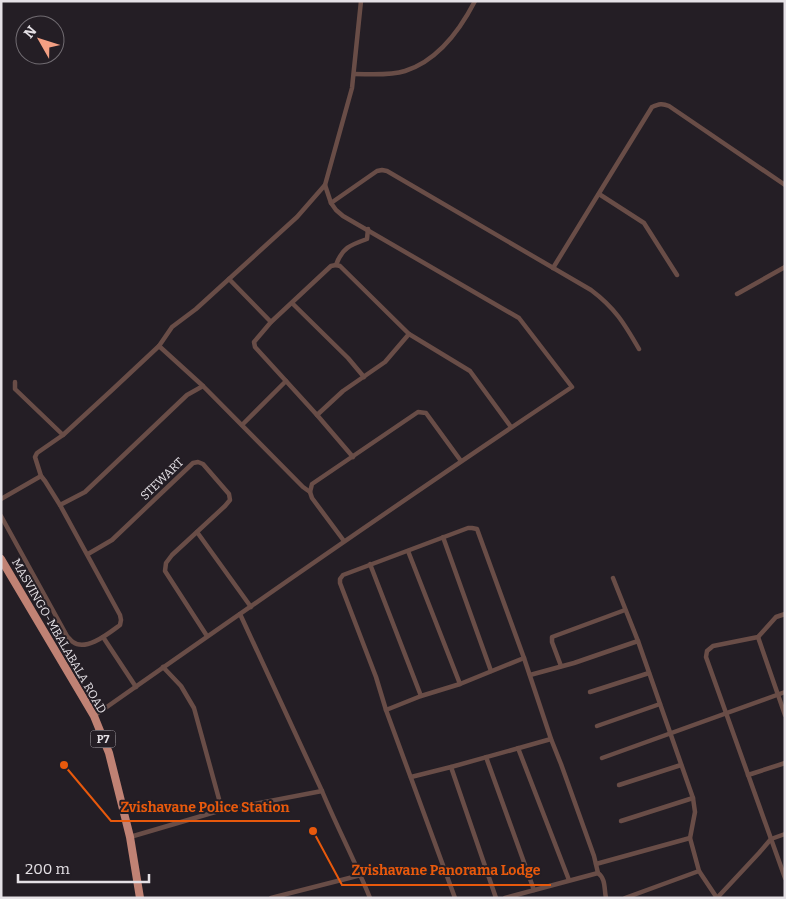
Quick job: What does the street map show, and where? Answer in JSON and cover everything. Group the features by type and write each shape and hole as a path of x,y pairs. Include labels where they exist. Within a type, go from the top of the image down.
{"highway":[{"name":"MASVINGO-MBALABALA ROAD","path":"1,559 94,716 109,753 130,837 140,898"}],"street":[{"path":"1,516 67,636 74,643 84,646 103,637 120,625 120,615 88,554 41,476 34,456 63,435 159,346 172,327 196,309 297,217 325,185 352,88 361,1"},
{"path":"354,74 393,74 426,62 445,44 468,14 475,1"},
{"path":"554,268 652,108 659,104 670,106 785,185"},
{"path":"332,203 377,171 387,171 591,290 618,314 639,349"},
{"path":"94,716 344,541 572,387 519,318 343,216 336,210 325,185"},
{"path":"599,194 644,223 677,275"},
{"path":"336,265 339,256 349,245 366,239 368,230"},
{"path":"353,457 256,347 254,342 271,322 331,266 336,265 340,266 408,334 470,371 511,427"},
{"path":"737,294 785,267"},
{"path":"229,279 271,322"},
{"path":"292,303 348,358 364,377"},
{"path":"317,415 343,391 385,362 408,334"},
{"path":"159,346 204,386 310,492"},
{"path":"242,425 286,381"},
{"path":"15,382 15,389 63,435"},
{"path":"60,505 85,492 187,394 204,386"},
{"path":"344,541 312,498 310,492 312,484 418,412 426,413 461,461"},
{"name":"STEWART","path":"88,554 112,540 193,463 198,462 203,464 229,494 230,500 197,532"},
{"path":"1,499 41,476"},
{"path":"456,898 410,777 340,579 343,575 370,564 468,528 477,529 530,675 598,873 603,879 606,898"},
{"path":"207,636 165,571 166,563 172,555 197,532 251,606"},
{"path":"443,537 491,671"},
{"path":"408,551 460,684"},
{"path":"370,564 420,696"},
{"path":"613,578 638,642 693,798 695,812 690,838 699,871 717,898 770,839 785,834"},
{"path":"561,666 552,637 626,610"},
{"path":"240,614 370,898"},
{"path":"785,614 776,618 758,637 713,646 707,650 706,657 785,878"},
{"path":"103,637 136,686"},
{"path":"758,637 785,715"},
{"path":"530,675 638,642"},
{"path":"386,710 420,696 460,684 524,658"},
{"path":"163,667 182,686 194,708 222,810"},
{"path":"590,692 649,673"},
{"path":"602,758 785,692"},
{"path":"597,726 660,704"},
{"path":"410,777 551,739"},
{"path":"518,748 569,880"},
{"path":"486,757 534,890"},
{"path":"748,775 785,763"},
{"path":"619,785 681,765"},
{"path":"451,767 496,898"},
{"path":"130,837 222,810 322,790"},
{"path":"621,821 693,798"},
{"path":"596,864 690,838"},
{"path":"625,898 699,871"},
{"path":"505,898 598,873"},
{"path":"271,898 361,875"}],"place":[{"name":"Zvishavane Police Station","path":"64,765"},
{"name":"Zvishavane Panorama Lodge","path":"313,831"}]}
